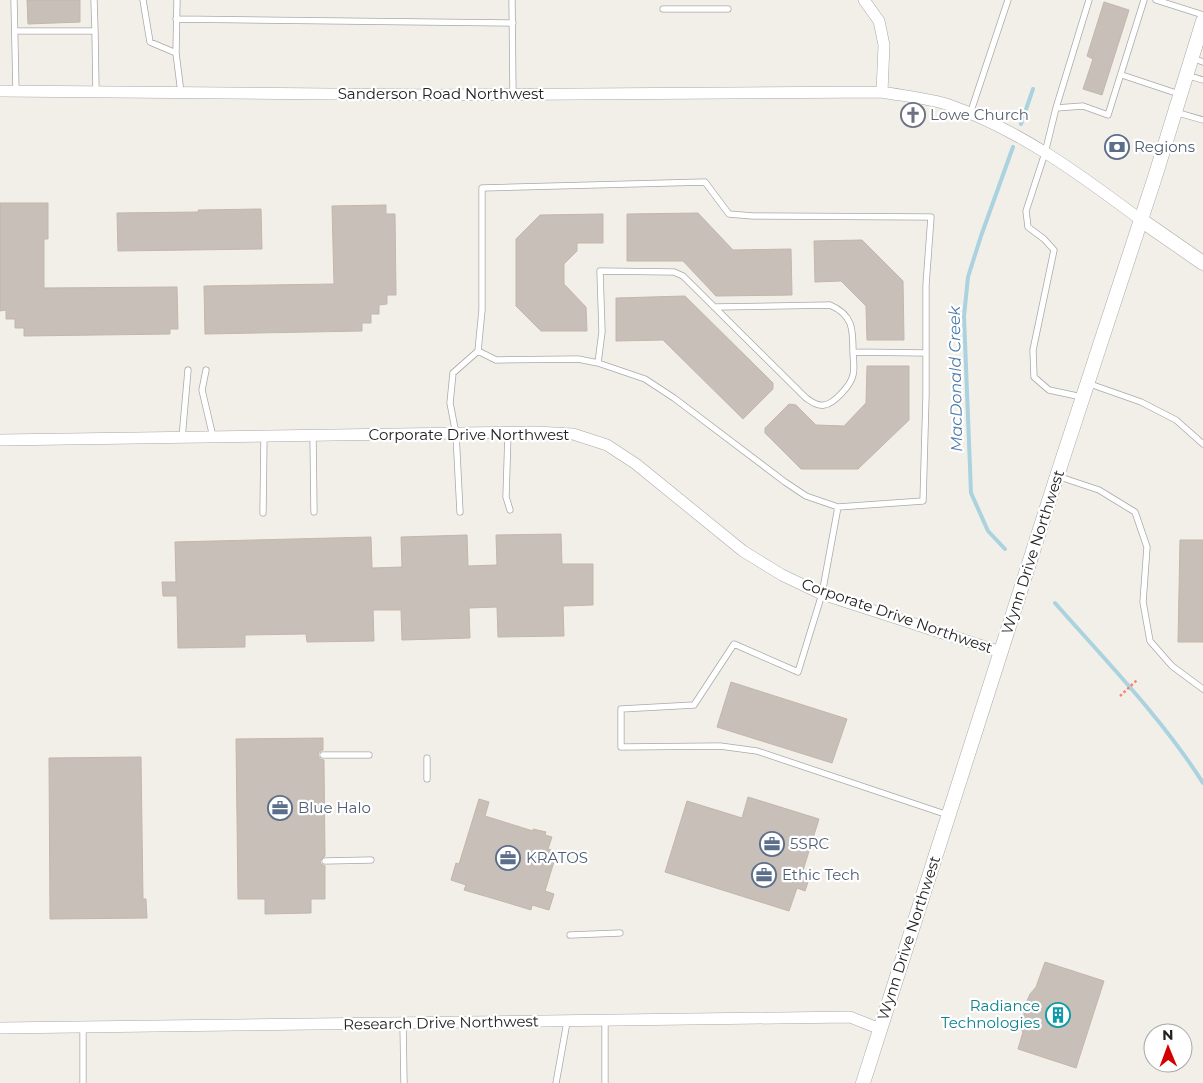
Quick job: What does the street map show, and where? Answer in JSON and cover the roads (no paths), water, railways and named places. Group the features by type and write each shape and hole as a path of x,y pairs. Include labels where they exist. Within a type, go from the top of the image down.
{"street":[{"path":"864,0 879,21 884,45 882,92"},
{"name":"Wynn Drive Northwest","path":"863,1083 1186,75 1197,60 1203,21"},
{"name":"Sanderson Road Northwest","path":"0,91 513,94 882,92 947,105 1007,130 1081,175 1141,220"},
{"path":"1141,220 1203,263"},
{"name":"Corporate Drive Northwest","path":"0,440 508,432 557,432 573,434 607,445 636,464 743,551 782,575 822,594 1001,652"},
{"name":"Research Drive Northwest","path":"0,1028 850,1017 880,1029"}],"lane":[{"path":"14,0 16,91"},
{"path":"94,0 96,92"},
{"path":"143,0 150,42 176,53"},
{"path":"176,0 176,53 181,93"},
{"path":"512,0 513,94"},
{"path":"970,114 1008,0"},
{"path":"1089,0 1056,108 1045,153 1026,211 1028,227 1044,239 1054,250 1032,350 1034,377 1049,390 1085,390 1141,402 1176,420 1203,444"},
{"path":"1056,108 1083,106 1108,115 1144,0"},
{"path":"1156,0 1203,15"},
{"path":"663,9 728,10"},
{"path":"176,19 512,23"},
{"path":"15,31 95,31"},
{"path":"1122,75 1180,94"},
{"path":"1186,75 1203,80"},
{"path":"1175,112 1203,120"},
{"path":"460,512 456,434 450,403 453,373 478,351 482,310 482,188 705,182 729,214 753,216 931,217 926,286 923,502 838,507 806,496 674,398 645,379 598,363 578,359 496,360 478,351"},
{"path":"598,363 602,332 600,271 674,272 683,276 806,398 815,404 824,405 833,402 853,377 853,328 838,309 830,305 714,306"},
{"path":"853,352 926,353"},
{"path":"182,438 188,370"},
{"path":"206,370 202,390 213,437"},
{"path":"508,432 506,497 510,510"},
{"path":"264,436 264,512"},
{"path":"313,436 314,512"},
{"path":"1057,476 1099,490 1135,512 1147,547 1143,602 1150,640 1172,666 1203,689"},
{"path":"838,507 822,594 798,672 734,644 694,705 621,709 622,747 720,746 757,751 948,815"},
{"path":"324,755 370,755"},
{"path":"427,758 427,779"},
{"path":"325,861 371,860"},
{"path":"570,935 620,933"},
{"path":"605,1021 605,1083"},
{"path":"556,1083 567,1022"},
{"path":"403,1024 404,1083"},
{"path":"83,1027 83,1083"}],"waterway":[{"name":"MacDonald Creek","path":"1021,124 1033,89"},
{"name":"MacDonald Creek","path":"1005,549 988,531 971,493 964,316 968,277 1013,147"},
{"name":"MacDonald Creek","path":"1055,603 1152,713 1203,783"}],"place":[{"name":"Lowe Church","path":"913,115"},
{"name":"Regions","path":"1117,147"},
{"name":"Blue Halo","path":"280,808"},
{"name":"5SRC","path":"772,844"},
{"name":"KRATOS","path":"508,858"},
{"name":"Ethic Tech","path":"764,875"},
{"name":"Radiance Technologies","path":"1058,1015"}]}
